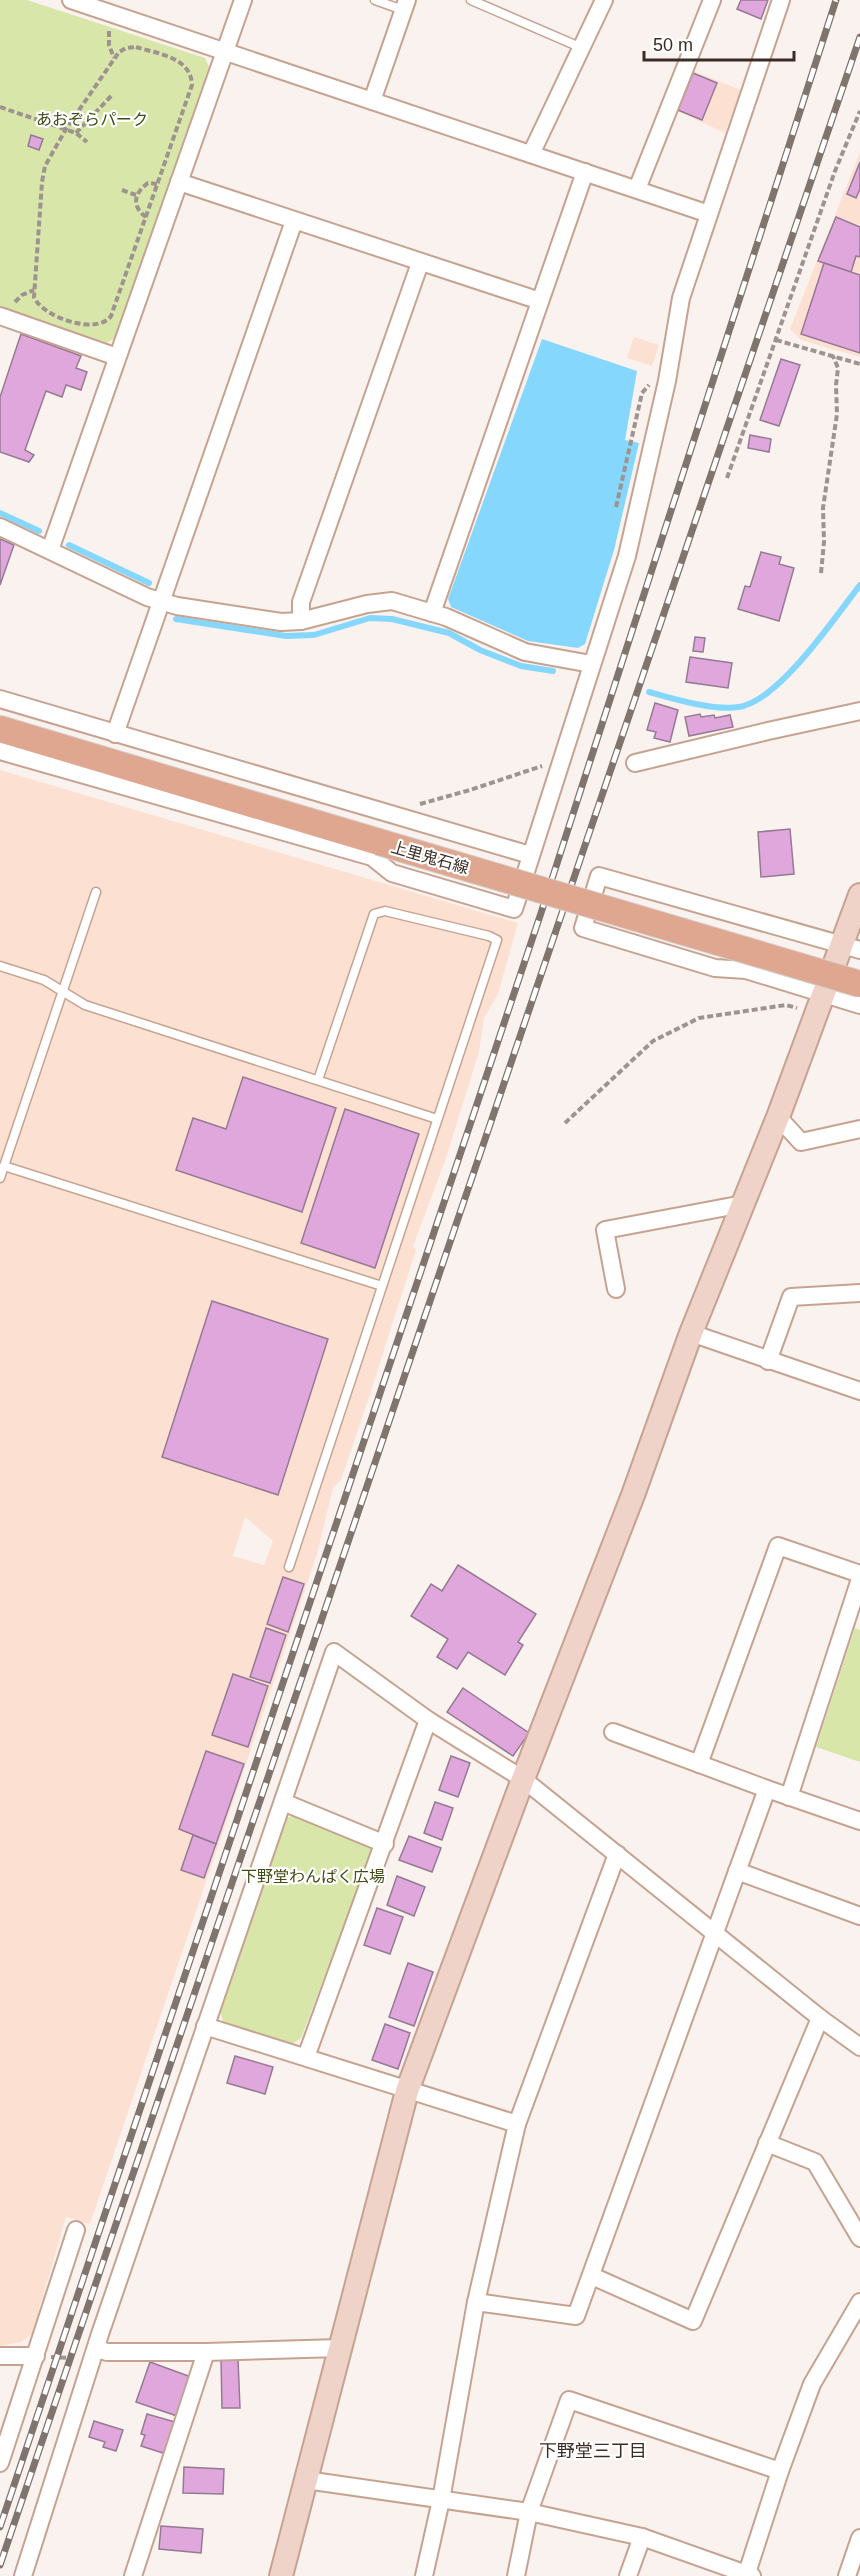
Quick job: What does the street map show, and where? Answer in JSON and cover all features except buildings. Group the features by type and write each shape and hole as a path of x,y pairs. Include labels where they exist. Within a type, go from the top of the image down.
{"main road":[{"name":"上里鬼石線","path":"0,729 860,984"}],"street":[{"path":"71,0 103,5 224,51 709,213"},
{"path":"50,550 243,0"},
{"path":"531,154 604,0"},
{"path":"637,189 712,0"},
{"path":"0,751 372,857 392,873 514,909 627,556 667,381 681,298 781,0"},
{"path":"372,100 405,5"},
{"path":"432,613 585,172"},
{"path":"179,182 540,301"},
{"path":"115,734 294,221"},
{"path":"301,621 301,603 420,263"},
{"path":"0,316 117,357"},
{"path":"0,527 161,602 281,622 301,621 367,604 392,602 432,613 525,652 591,664"},
{"path":"0,699 530,855"},
{"path":"635,763 768,730 860,711"},
{"path":"850,947 599,876 583,928 715,968 746,970 819,1004 860,1005"},
{"path":"281,2576 407,2091 523,1779 636,1486 691,1333 778,1117 819,1004 850,947 860,895"},
{"path":"778,1117 801,1142 860,1129"},
{"path":"616,1289 605,1230 743,1204"},
{"path":"768,1361 791,1297 860,1293"},
{"path":"691,1333 860,1391"},
{"path":"699,1764 778,1546 860,1574"},
{"path":"789,1797 860,1579"},
{"path":"23,2576 205,2026 334,1652 428,1720 523,1779 820,2018 860,2047"},
{"path":"306,2057 428,1720"},
{"path":"613,1732 767,1790 860,1821"},
{"path":"476,2302 576,2316 767,1790"},
{"path":"283,1802 385,1844"},
{"path":"424,2576 441,2499 476,2302 517,2124 617,1854"},
{"path":"737,1871 860,1916"},
{"path":"592,2276 693,2321 820,2018"},
{"path":"205,2026 517,2124"},
{"path":"767,2143 815,2162 860,2238"},
{"path":"0,2463 42,2356 76,2230"},
{"path":"306,2480 529,2512 642,2537 748,2575 780,2471 812,2384 860,2302"},
{"path":"97,2349 107,2352 206,2352 340,2348"},
{"path":"133,2576 206,2352"},
{"path":"0,2356 42,2356"},
{"path":"516,2576 529,2512 568,2400 780,2471"},
{"path":"628,2576 642,2537"},
{"path":"847,2576 860,2538"}],"lane":[{"path":"375,0 405,5"},
{"path":"471,0 582,48"},
{"path":"0,1178 96,892"},
{"path":"289,1567 497,940 489,936 385,911 374,914 318,1080"},
{"path":"0,966 45,980 85,1005 437,1119"},
{"path":"4,1166 382,1286"}],"path":[{"path":"111,25 108,38 114,59"},
{"path":"136,47 180,62 187,67 192,76 192,85 158,184 107,322 94,326 86,326 48,312 37,304 34,290 42,182 52,151 66,129 119,52 126,48 136,47"},
{"path":"76,133 113,94"},
{"path":"0,107 76,133 87,142"},
{"path":"727,478 835,171 860,111"},
{"path":"146,217 138,211 136,195 138,190 148,183 158,184"},
{"path":"122,190 136,195"},
{"path":"776,340 860,364"},
{"path":"821,573 824,542 823,508 837,414 838,368 833,356"},
{"path":"397,817 408,807 470,790 542,766"},
{"path":"565,1123 653,1041 699,1018 786,1005 819,1004"},
{"path":"42,2356 79,2357"}],"shaded area":[{"path":"691,70 741,90 725,133 675,110"},
{"path":"860,152 860,357 801,340 790,329"},
{"path":"634,337 659,345 652,366 627,358"},
{"path":"0,770 518,923 498,994 484,1018 479,1052 445,1161 413,1246 416,1250 370,1394 341,1480 333,1488 317,1554 90,2224 66,2217 32,2334 21,2342 0,2346","holes":["245,1517 273,1541 264,1565 233,1556"]}],"green space":[{"name":"あおぞらパーク","path":"0,0 27,0 205,58 209,67 114,339 106,343 0,306"},
{"path":"855,1628 860,1630 860,1762 816,1747"},
{"name":"下野堂わんぱく広場","path":"296,1814 369,1843 372,1853 301,2038 291,2045 224,2024 220,2012 283,1820"}],"water":[{"path":"542,339 637,371 625,440 639,443 614,550 585,644 578,648 528,641 451,607 448,599"}],"waterway":[{"path":"0,513 39,531"},
{"path":"69,545 149,583"},
{"path":"649,692 694,704 729,708 755,701 771,690 805,656 860,585"},
{"path":"176,619 286,636 314,635 370,618 392,619 449,633 480,650 521,666 553,671"}],"railway":[{"path":"0,2527 541,913 836,0"},
{"path":"0,2565 860,37"}],"district":[{"name":"下野堂三丁目","path":"593,2451"}]}
